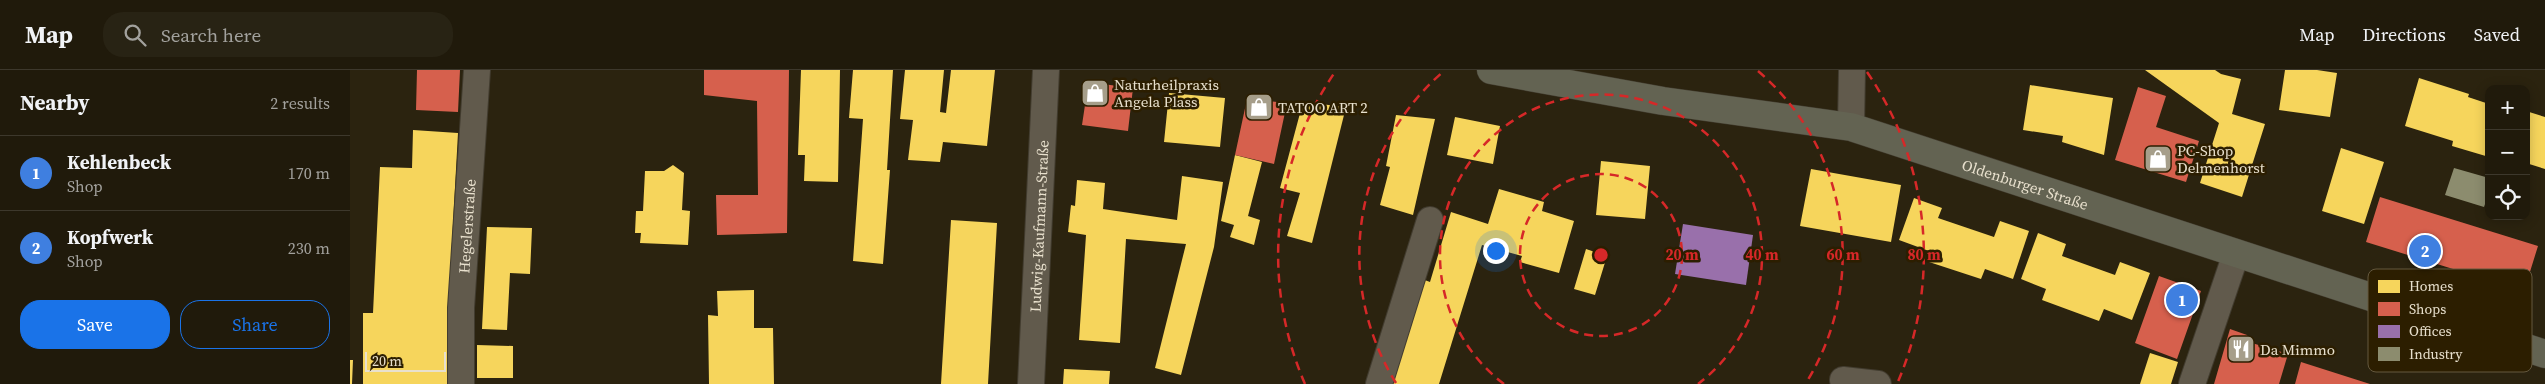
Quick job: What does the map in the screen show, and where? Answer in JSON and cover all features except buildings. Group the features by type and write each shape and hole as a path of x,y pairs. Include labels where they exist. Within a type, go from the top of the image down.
{"main road":[{"name":"Oldenburger Straße","path":"1490,70 1662,101 1851,127 2368,297"},
{"name":"Oldenburger Straße","path":"2532,350 2545,354"}],"street":[{"name":"Hegelerstraße","path":"461,384 461,308 477,70"},
{"name":"Ludwig-Kaufmann-Straße","path":"1031,384 1046,70"},
{"path":"1851,127 1852,70"},
{"path":"1379,384 1430,220"},
{"path":"2192,384 2236,254"},
{"path":"1843,380 1878,384"}],"place":[{"name":"Naturheilpraxis Angela Plass","path":"1095,93"},
{"name":"TATOO ART 2","path":"1259,107"},
{"name":"PC-Shop Delmenhorst","path":"2158,159"},
{"name":"Kopfwerk","path":"2425,251"},
{"name":"Kehlenbeck","path":"2182,300"},
{"name":"Da Mimmo","path":"2241,349"}]}
